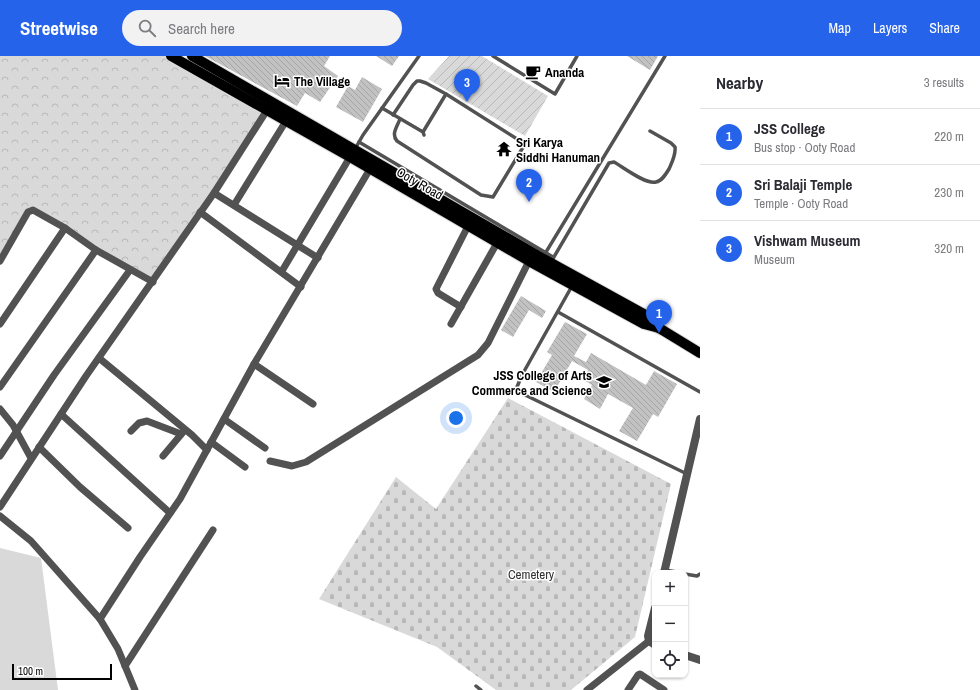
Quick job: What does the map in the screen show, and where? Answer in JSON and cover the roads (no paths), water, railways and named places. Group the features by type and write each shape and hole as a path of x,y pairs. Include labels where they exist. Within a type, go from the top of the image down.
{"main road":[{"name":"Ooty Road","path":"171,56 355,150 548,258 649,317 659,328"},
{"name":"Ooty Road","path":"195,57 270,107 286,122 355,150 370,169 528,261 644,324 659,328 700,353"}],"street":[{"path":"0,507 38,447 153,282 270,107"},
{"path":"234,205 286,122"},
{"path":"282,271 355,150"},
{"path":"100,618 180,499 254,364 370,169"},
{"path":"214,192 318,258"},
{"path":"0,261 28,212 31,210 36,210 96,250 153,282"},
{"path":"200,212 301,286"},
{"path":"461,307 438,293 436,289 468,226"},
{"path":"0,324 65,228"},
{"path":"451,324 497,243"},
{"path":"0,387 96,250"},
{"path":"270,461 292,466 306,462 478,355 488,343 528,261"},
{"path":"0,456 54,375 130,270"},
{"path":"99,358 183,432 207,450"},
{"path":"254,364 313,404"},
{"path":"0,409 16,432 31,458"},
{"path":"61,414 170,513"},
{"path":"224,419 265,448"},
{"path":"664,570 687,474 698,440 700,419"},
{"path":"131,431 139,423 147,421 183,432"},
{"path":"163,456 183,432"},
{"path":"211,442 245,467"},
{"path":"38,447 80,487 128,528"},
{"path":"0,516 31,541 100,618 118,649 135,690"},
{"path":"125,666 213,530"},
{"path":"587,690 652,643 648,636 652,620"},
{"path":"688,656 700,660"},
{"path":"628,690 640,674 664,690"}],"lane":[{"path":"355,150 382,108 419,56"},
{"path":"493,56 555,94 577,56"},
{"path":"548,258 665,56"},
{"path":"393,115 413,84 420,81 446,94 526,144 493,197 481,195 397,141 394,136 394,132 400,119"},
{"path":"382,108 423,134 446,94"},
{"path":"548,258 573,222 611,161 651,182 655,183 663,178 674,158 675,148 671,143 650,131"},
{"path":"573,285 518,383 517,386 519,392 687,474"},
{"path":"558,312 700,392"},
{"path":"688,575 696,576 700,574"},
{"path":"476,686 480,690"}],"place":[{"name":"Ananda","path":"533,72"},
{"name":"The Village","path":"282,81"},
{"name":"Vishwam Museum","path":"467,102"},
{"name":"Sri Karya Siddhi Hanuman","path":"504,149"},
{"name":"Sri Balaji Temple","path":"529,202"},
{"name":"JSS College","path":"659,333"},
{"name":"JSS College of Arts Commerce and Science","path":"604,382"}],"park label":[{"name":"Cemetery","path":"531,574"}]}
